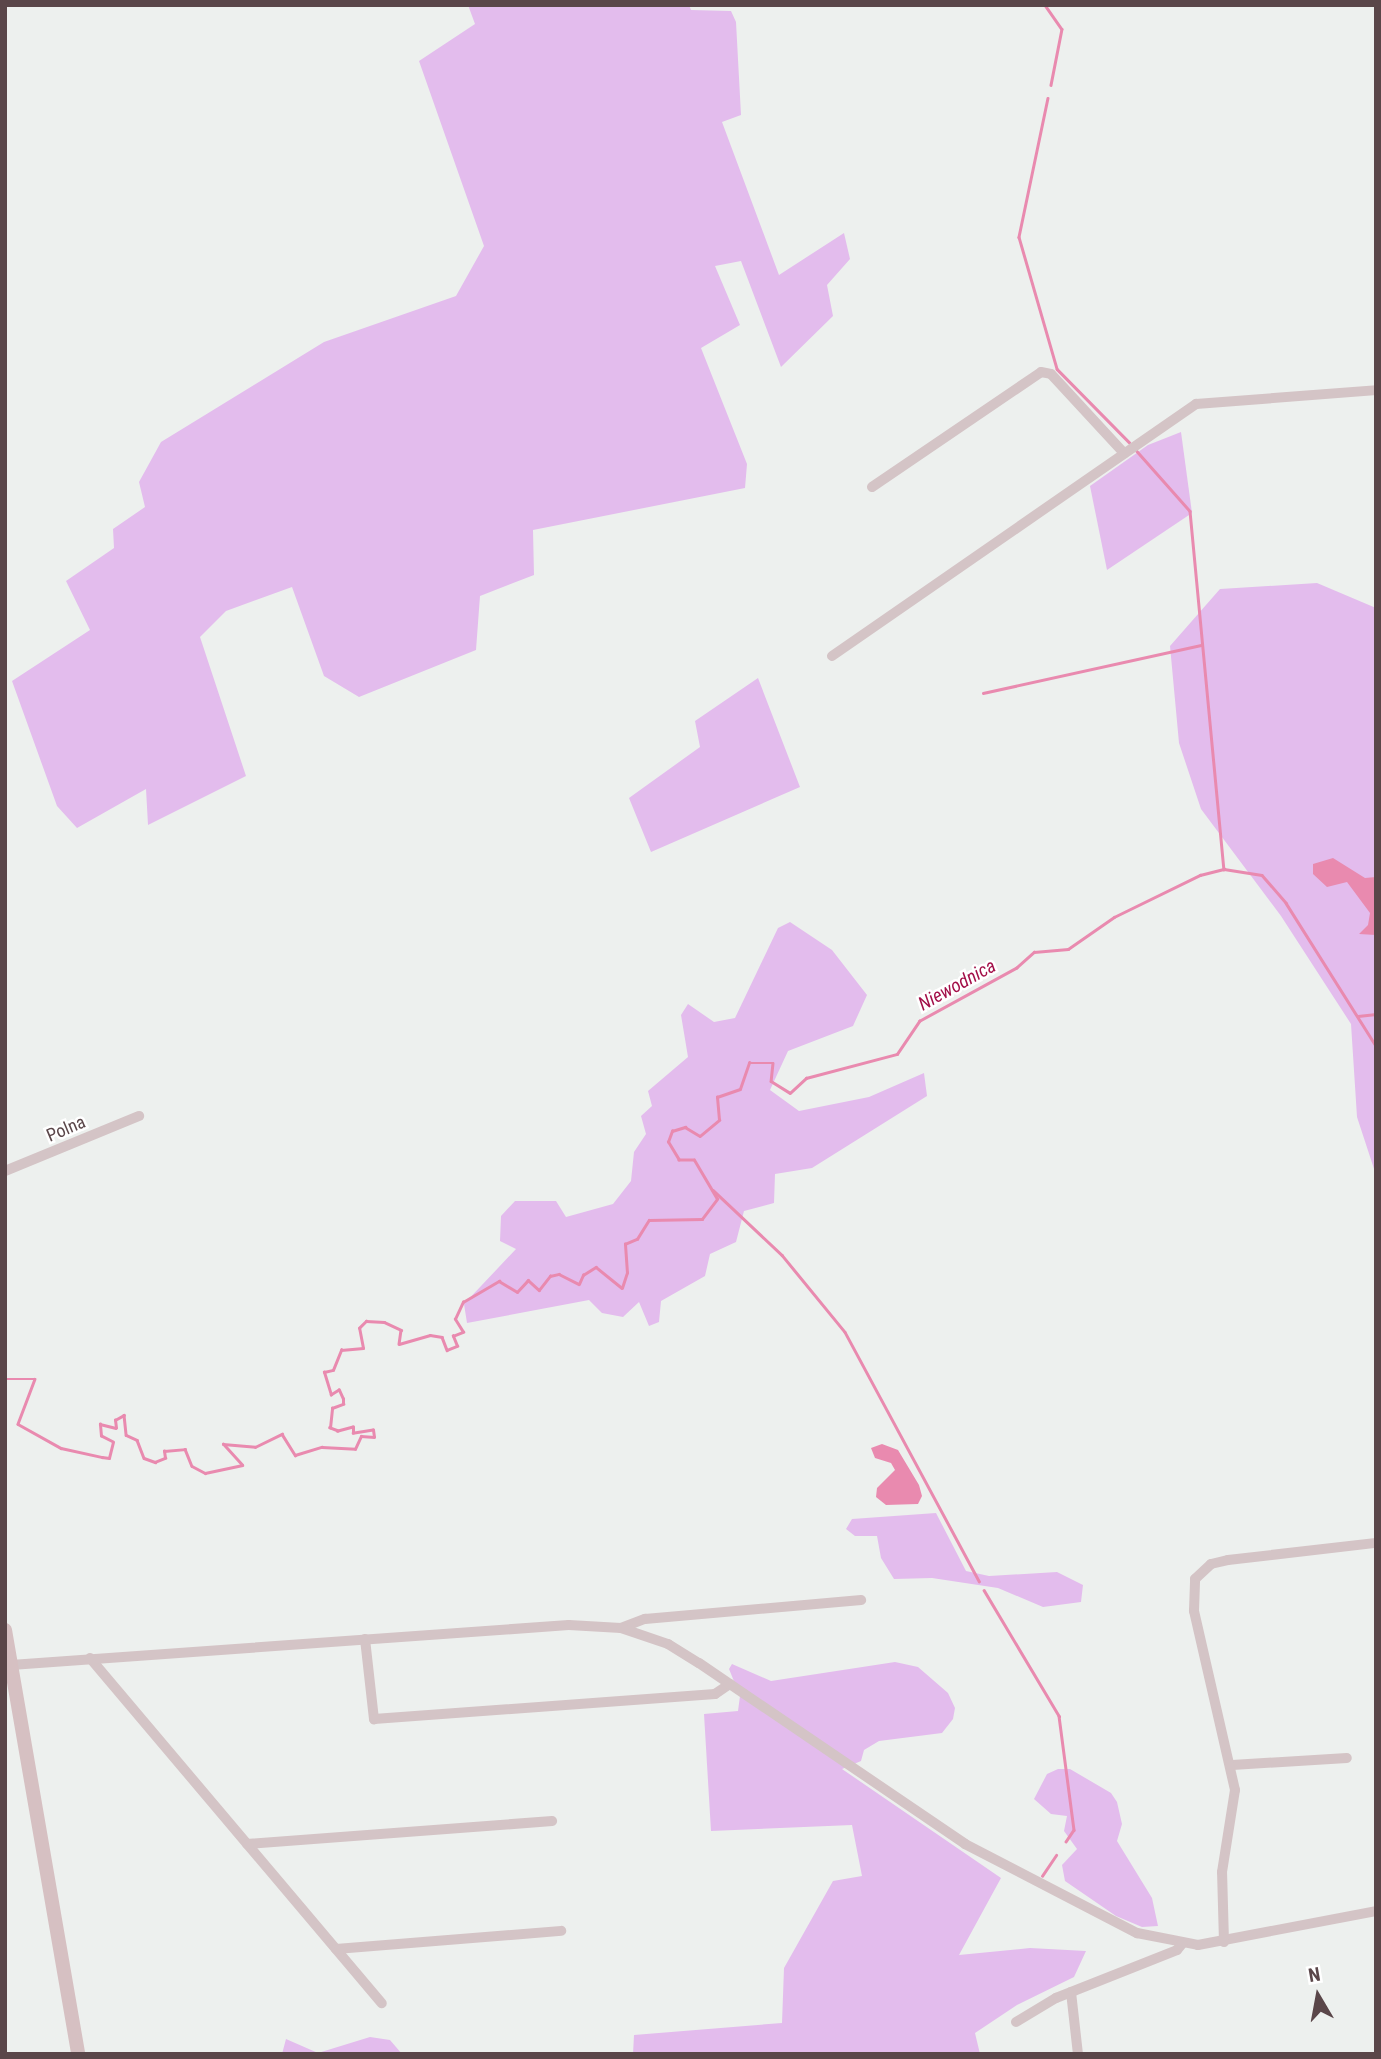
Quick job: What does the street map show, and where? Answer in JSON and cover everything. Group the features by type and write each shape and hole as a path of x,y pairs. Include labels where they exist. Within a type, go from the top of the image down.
{"street":[{"path":"872,487 1041,372 1051,374 1124,453"},
{"path":"832,656 1196,404 1376,390"},
{"name":"Polna","path":"5,1171 139,1116"},
{"path":"1224,1942 1222,1872 1235,1805 1232,1765 1194,1611 1195,1579 1211,1564 1228,1560 1376,1543"},
{"path":"621,1628 645,1619 861,1600"},
{"path":"10,1671 90,1658 569,1625 621,1628 668,1644 965,1844 1137,1933 1182,1944 1224,1942 1330,1916 1376,1910"},
{"path":"5,1630 78,2054"},
{"path":"365,1639 374,1719 715,1694 730,1684"},
{"path":"90,1658 382,2004"},
{"path":"1232,1765 1347,1758"},
{"path":"247,1844 552,1821"},
{"path":"335,1949 561,1931"},
{"path":"1016,2022 1071,1992 1177,1950 1182,1944"},
{"path":"1071,1992 1077,2054"}],"shaded area":[{"path":"468,5 689,5 691,10 731,11 736,22 741,115 722,122 779,275 844,233 850,259 827,285 833,316 781,367 741,261 715,266 740,325 701,348 747,464 745,488 533,530 534,575 480,596 476,650 359,697 324,676 292,587 226,611 200,637 246,776 148,825 146,789 77,828 57,806 12,681 90,630 66,581 114,548 113,529 145,507 139,482 161,442 324,342 456,296 484,246 419,61 475,24"},
{"path":"1181,432 1192,513 1107,570 1090,486 1148,445"},
{"path":"1317,583 1376,608 1376,1175 1357,1117 1351,1024 1281,916 1201,809 1179,743 1170,646 1220,589"},
{"path":"758,678 800,787 651,852 629,798 700,747 695,721"},
{"path":"1333,858 1365,878 1376,877 1376,935 1359,934 1368,925 1370,913 1347,882 1327,887 1313,874 1313,864"},
{"path":"790,922 832,950 867,995 853,1026 788,1051 770,1090 799,1111 869,1097 924,1073 927,1096 812,1168 775,1174 774,1203 744,1211 736,1242 710,1254 705,1276 661,1301 659,1322 649,1326 639,1302 623,1317 602,1313 589,1300 467,1323 464,1304 516,1249 500,1241 501,1216 515,1201 556,1201 566,1217 613,1204 631,1181 634,1152 646,1134 641,1116 652,1106 648,1091 688,1057 681,1015 688,1004 714,1022 735,1018 778,928"},
{"path":"882,1444 898,1450 919,1485 922,1496 918,1504 886,1505 876,1497 877,1488 895,1470 891,1463 875,1458 871,1448"},
{"path":"936,1513 966,1571 989,1576 1057,1572 1083,1585 1081,1602 1043,1607 998,1588 932,1578 894,1579 881,1558 877,1536 855,1536 846,1529 852,1519"},
{"path":"895,1662 918,1667 948,1693 955,1708 953,1719 942,1733 879,1741 864,1750 861,1761 842,1769 1001,1878 959,1955 1030,1948 1086,1951 1074,1977 1017,2005 975,2033 980,2054 633,2054 634,2035 782,2023 784,1968 833,1881 862,1876 852,1825 711,1831 704,1714 738,1711 740,1696 729,1669 732,1664 771,1681"},
{"path":"1058,1769 1070,1769 1111,1793 1117,1802 1122,1824 1117,1841 1152,1898 1158,1926 1142,1927 1116,1916 1065,1881 1062,1865 1077,1849 1064,1831 1067,1816 1051,1814 1034,1799 1047,1774"},
{"path":"370,2037 390,2040 402,2054 282,2054 286,2039 318,2053"}],"waterway":[{"path":"1045,5 1062,29 1051,85"},
{"path":"1048,98 1019,237 1057,369 1129,442"},
{"path":"1136,450 1190,511 1224,869"},
{"path":"983,693 1202,645"},
{"name":"Niewodnica","path":"5,1379 35,1379 18,1424 61,1448 102,1457 109,1458 113,1442 101,1436 100,1424 116,1428 115,1420 124,1415 126,1435 137,1440 144,1458 155,1462 165,1458 164,1451 185,1449 192,1466 205,1473 242,1465 223,1444 255,1447 282,1434 295,1455 322,1447 355,1449 361,1436 374,1437 373,1430 353,1433 353,1427 338,1431 330,1428 332,1408 343,1404 343,1399 339,1390 331,1395 324,1372 333,1370 341,1350 363,1348 359,1328 366,1321 384,1322 401,1330 399,1344 430,1335 442,1337 447,1350 457,1346 453,1336 463,1332 455,1319 463,1302 499,1281 517,1292 528,1280 539,1290 550,1276 559,1274 579,1284 583,1275 596,1267 622,1288 627,1273 625,1244 637,1239 649,1220 702,1219 717,1199 694,1160 679,1160 668,1142 672,1131 685,1127 700,1136 719,1120 717,1097 740,1089 749,1063 773,1063 771,1081 790,1093 806,1078 897,1054 919,1021 1016,968 1034,952 1068,949 1114,917 1200,875 1224,869 1262,875 1286,903 1376,1046"},
{"path":"1358,1016 1376,1014"},
{"path":"713,1190 782,1255 845,1332 979,1581"},
{"path":"984,1590 1059,1716 1074,1830 1066,1842"},
{"path":"1042,1876 1056,1855"}]}
